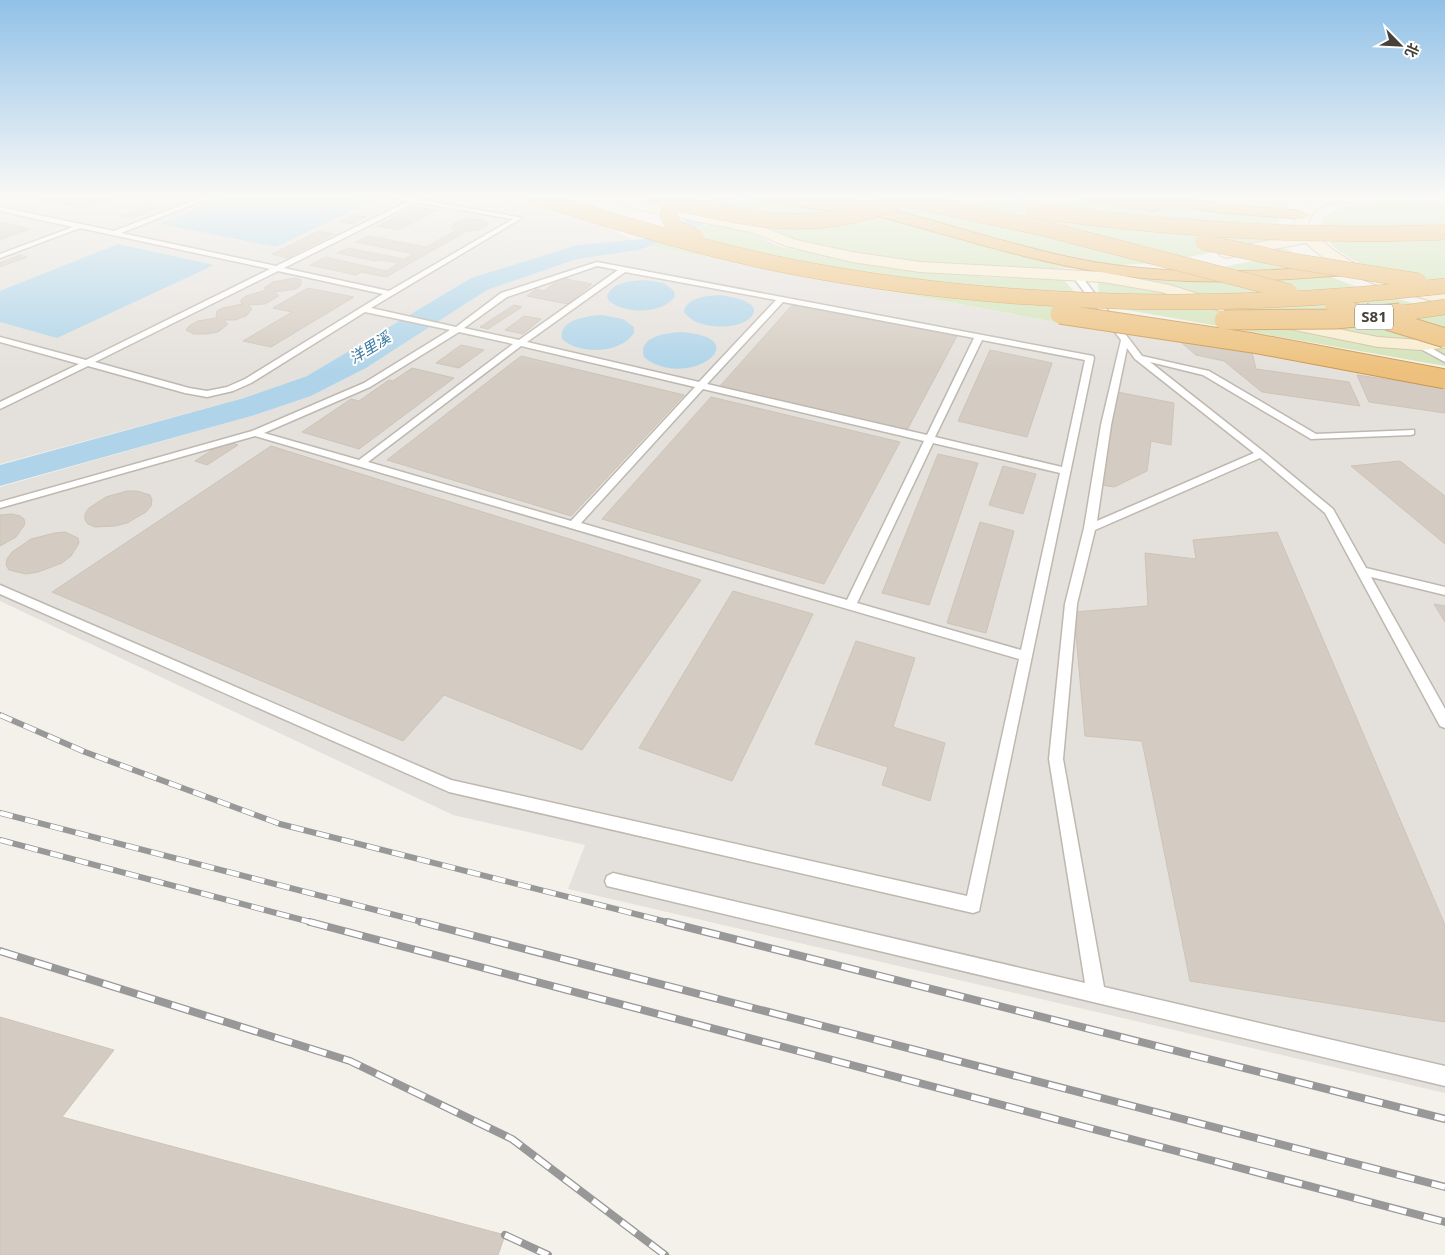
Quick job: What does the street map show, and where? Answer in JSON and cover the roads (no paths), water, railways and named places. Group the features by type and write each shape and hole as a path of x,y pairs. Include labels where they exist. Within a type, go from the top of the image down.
{"highway":[{"path":"695,255 805,279 1181,331 1445,378"},
{"path":"739,255 891,282 970,291 1134,302 1223,303 1382,294 1445,286"},
{"path":"757,255 831,268 993,288 1124,295 1263,295 1376,286 1445,278"},
{"path":"1036,255 1075,263 1136,272 1191,276 1245,277 1356,269"},
{"name":"S81","path":"1149,255 1304,296 1445,338"},
{"name":"S81","path":"1188,255 1304,285 1445,326"},
{"path":"1263,255 1445,286"},
{"path":"963,302 1223,320 1291,321 1350,318 1445,307"}],"main road":[{"path":"840,255 920,267 1004,273 1103,276 1164,288 1255,317 1290,325 1378,342 1420,345 1445,343"},
{"path":"1329,255 1356,269 1386,281 1445,299"}],"lane":[{"path":"209,255 390,293"},
{"path":"0,406 306,255"},
{"path":"0,339 188,391 207,394 222,391 248,381 456,255"},
{"path":"0,505 255,432 367,385 458,329 504,295 597,264 1090,358 974,905 449,786 0,589"},
{"path":"361,463 520,343 624,269"},
{"path":"1076,275 1138,357 1261,454 1329,511 1445,722"},
{"path":"574,524 781,299"},
{"path":"364,309 520,343 1066,471"},
{"path":"1110,319 1200,329 1321,347 1445,370"},
{"path":"850,605 979,337"},
{"path":"1096,994 1056,759 1071,604 1090,528 1106,425 1125,340"},
{"path":"1420,345 1445,360"},
{"path":"1138,357 1206,373 1314,437 1411,432"},
{"path":"255,432 1027,656"},
{"path":"1090,528 1261,454"},
{"path":"1360,570 1445,591"},
{"path":"613,881 1445,1076"}],"water":[{"path":"91,255 166,255 214,265 57,338 0,322 0,291"},
{"name":"洋里溪","path":"546,255 608,255 577,259 487,290 366,368 311,396 255,415 0,486 0,465 244,398 307,376 471,278"},
{"path":"644,280 664,283 674,291 675,296 662,307 644,310 624,308 609,301 607,296 618,285"},
{"path":"719,295 743,300 753,307 754,312 745,322 737,325 716,326 697,322 684,311 686,306 693,300"},
{"path":"602,315 623,319 634,327 634,333 628,340 619,345 600,350 579,348 562,339 562,332 569,323 589,316"},
{"path":"681,332 704,336 715,343 716,352 708,360 695,366 679,369 661,366 644,357 643,350 649,340 668,333"}],"railway":[{"path":"0,715 85,752 280,824 671,923"},
{"path":"0,813 426,923"},
{"path":"0,840 314,923"},
{"path":"310,922 1445,1222"},
{"path":"421,922 1445,1187"},
{"path":"667,922 1445,1119"},
{"path":"0,951 350,1061 512,1139 665,1255"},
{"path":"505,1235 548,1255"}]}
